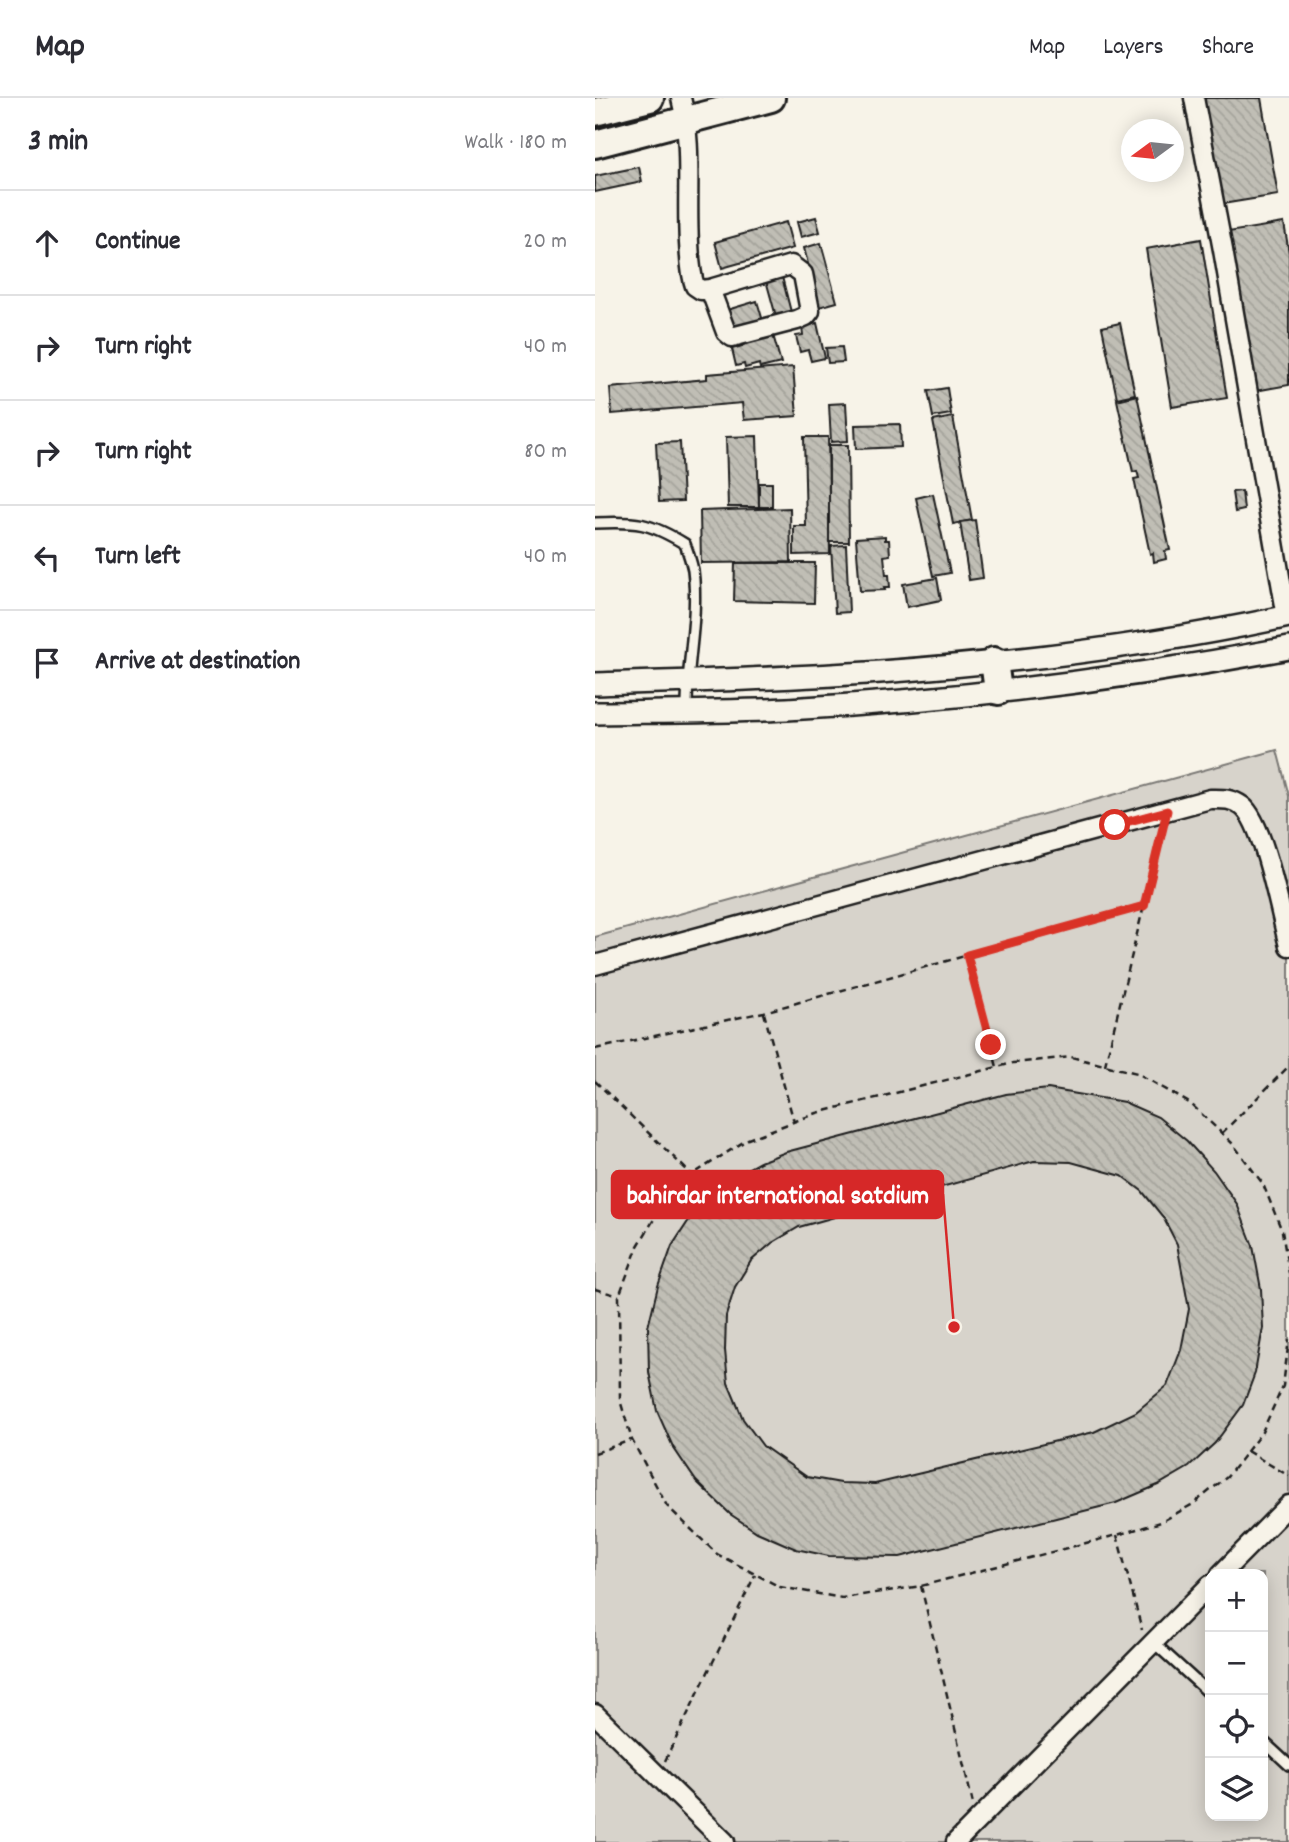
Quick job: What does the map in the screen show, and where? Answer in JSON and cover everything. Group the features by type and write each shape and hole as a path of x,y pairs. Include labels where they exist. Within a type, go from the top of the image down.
{"main road":[{"path":"595,112 650,98"},
{"path":"595,144 684,109 771,98"},
{"path":"994,661 998,691"}],"street":[{"path":"595,684 881,672 994,661 1205,634 1288,617 1194,98"},
{"path":"684,109 690,259 695,286 701,290 710,289 791,265 803,274 810,311 797,320 732,337 726,332 710,289"},
{"path":"595,713 786,709 998,691 1212,662 1289,648"},
{"path":"595,965 1210,799 1228,799 1242,806 1252,816 1260,834 1289,946"},
{"path":"1226,1569 1289,1505"},
{"path":"956,1842 1205,1590"},
{"path":"595,1714 725,1842"}],"lane":[{"path":"595,523 632,522 650,525 685,544 693,569 694,614 687,681 687,712"},
{"path":"1150,1646 1205,1690"},
{"path":"1268,1746 1289,1765"}],"path":[{"path":"1105,1065 1167,811"},
{"path":"595,1049 764,1012 1144,906"},
{"path":"967,955 997,1067"},
{"path":"764,1012 794,1122"},
{"path":"1289,1271 1282,1231 1262,1184 1233,1144 1191,1104 1137,1073 1071,1056 1013,1063 817,1112 748,1139 692,1175 663,1204 638,1246 619,1296 620,1400 632,1440 667,1506 717,1554 780,1587 842,1598 921,1586 1117,1535 1161,1522 1193,1504 1227,1477 1262,1432 1283,1386 1289,1339"},
{"path":"1222,1134 1289,1066"},
{"path":"595,1081 692,1175"},
{"path":"595,1289 619,1296"},
{"path":"595,1453 632,1440"},
{"path":"1247,1451 1289,1476"},
{"path":"1117,1535 1150,1646"},
{"path":"657,1777 755,1574"},
{"path":"921,1586 977,1821"}],"shaded area":[{"path":"1277,750 1289,796 1289,1842 595,1842 595,937"}],"building":[{"path":"1204,98 1261,98 1278,195 1222,204"},
{"path":"639,167 642,182 595,192 595,176"},
{"path":"816,217 820,232 801,237 797,222"},
{"path":"786,222 793,248 722,268 715,242"},
{"path":"1284,223 1289,253 1289,385 1255,391 1228,232"},
{"path":"1201,239 1227,398 1172,407 1146,249"},
{"path":"821,243 837,302 819,307 804,248"},
{"path":"780,269 792,316 777,320 764,273"},
{"path":"757,301 763,321 733,330 727,310"},
{"path":"817,323 825,358 811,361 808,350 800,352 796,336 803,335 802,327"},
{"path":"1120,323 1135,394 1117,398 1102,327"},
{"path":"760,331 762,338 773,335 781,363 760,368 759,364 745,368 744,364 736,366 732,349 742,346 739,337"},
{"path":"842,347 844,362 828,363 826,348"},
{"path":"793,367 797,416 744,420 742,403 612,414 610,388 707,379 707,374"},
{"path":"947,388 951,414 933,417 928,391"},
{"path":"1137,395 1170,550 1165,551 1166,559 1154,562 1134,479 1139,478 1137,471 1133,472 1117,400"},
{"path":"846,403 848,441 831,442 829,404"},
{"path":"953,417 972,520 953,524 933,421"},
{"path":"900,424 901,447 856,449 855,425"},
{"path":"757,436 759,507 728,507 726,437"},
{"path":"804,437 828,437 830,554 794,555 794,526 806,526"},
{"path":"680,442 683,501 659,502 656,443"},
{"path":"829,445 848,445 849,542 829,542"},
{"path":"759,483 772,483 772,507 759,507"},
{"path":"1242,491 1244,510 1235,512 1232,492"},
{"path":"933,494 950,573 933,576 916,498"},
{"path":"790,508 791,562 701,563 700,511"},
{"path":"975,520 983,578 969,580 960,522"},
{"path":"885,536 885,540 889,540 890,555 884,556 890,587 884,587 885,590 860,591 856,538"},
{"path":"846,545 849,612 835,613 831,546"},
{"path":"735,563 815,563 814,603 734,601"},
{"path":"937,578 941,600 907,607 903,584"},
{"path":"1048,1089 1124,1102 1158,1117 1187,1141 1214,1171 1237,1204 1253,1246 1261,1289 1263,1328 1255,1373 1243,1405 1215,1443 1189,1467 1158,1485 1116,1503 900,1557 829,1556 796,1549 757,1532 730,1514 696,1481 673,1447 657,1411 649,1372 648,1327 672,1246 695,1211 727,1180 760,1162 786,1152 1006,1094","holes":["1034,1161 1071,1162 1122,1176 1142,1191 1163,1217 1177,1244 1189,1309 1181,1350 1167,1386 1136,1412 1094,1432 875,1484 841,1483 807,1477 763,1446 743,1419 728,1383 725,1350 726,1316 735,1287 751,1261 772,1243 799,1227"]}],"place":[{"name":"bahirdar international satdium","path":"954,1327"}],"route":[{"path":"991,1045 967,955 1144,906 1167,811 1115,825"}]}
